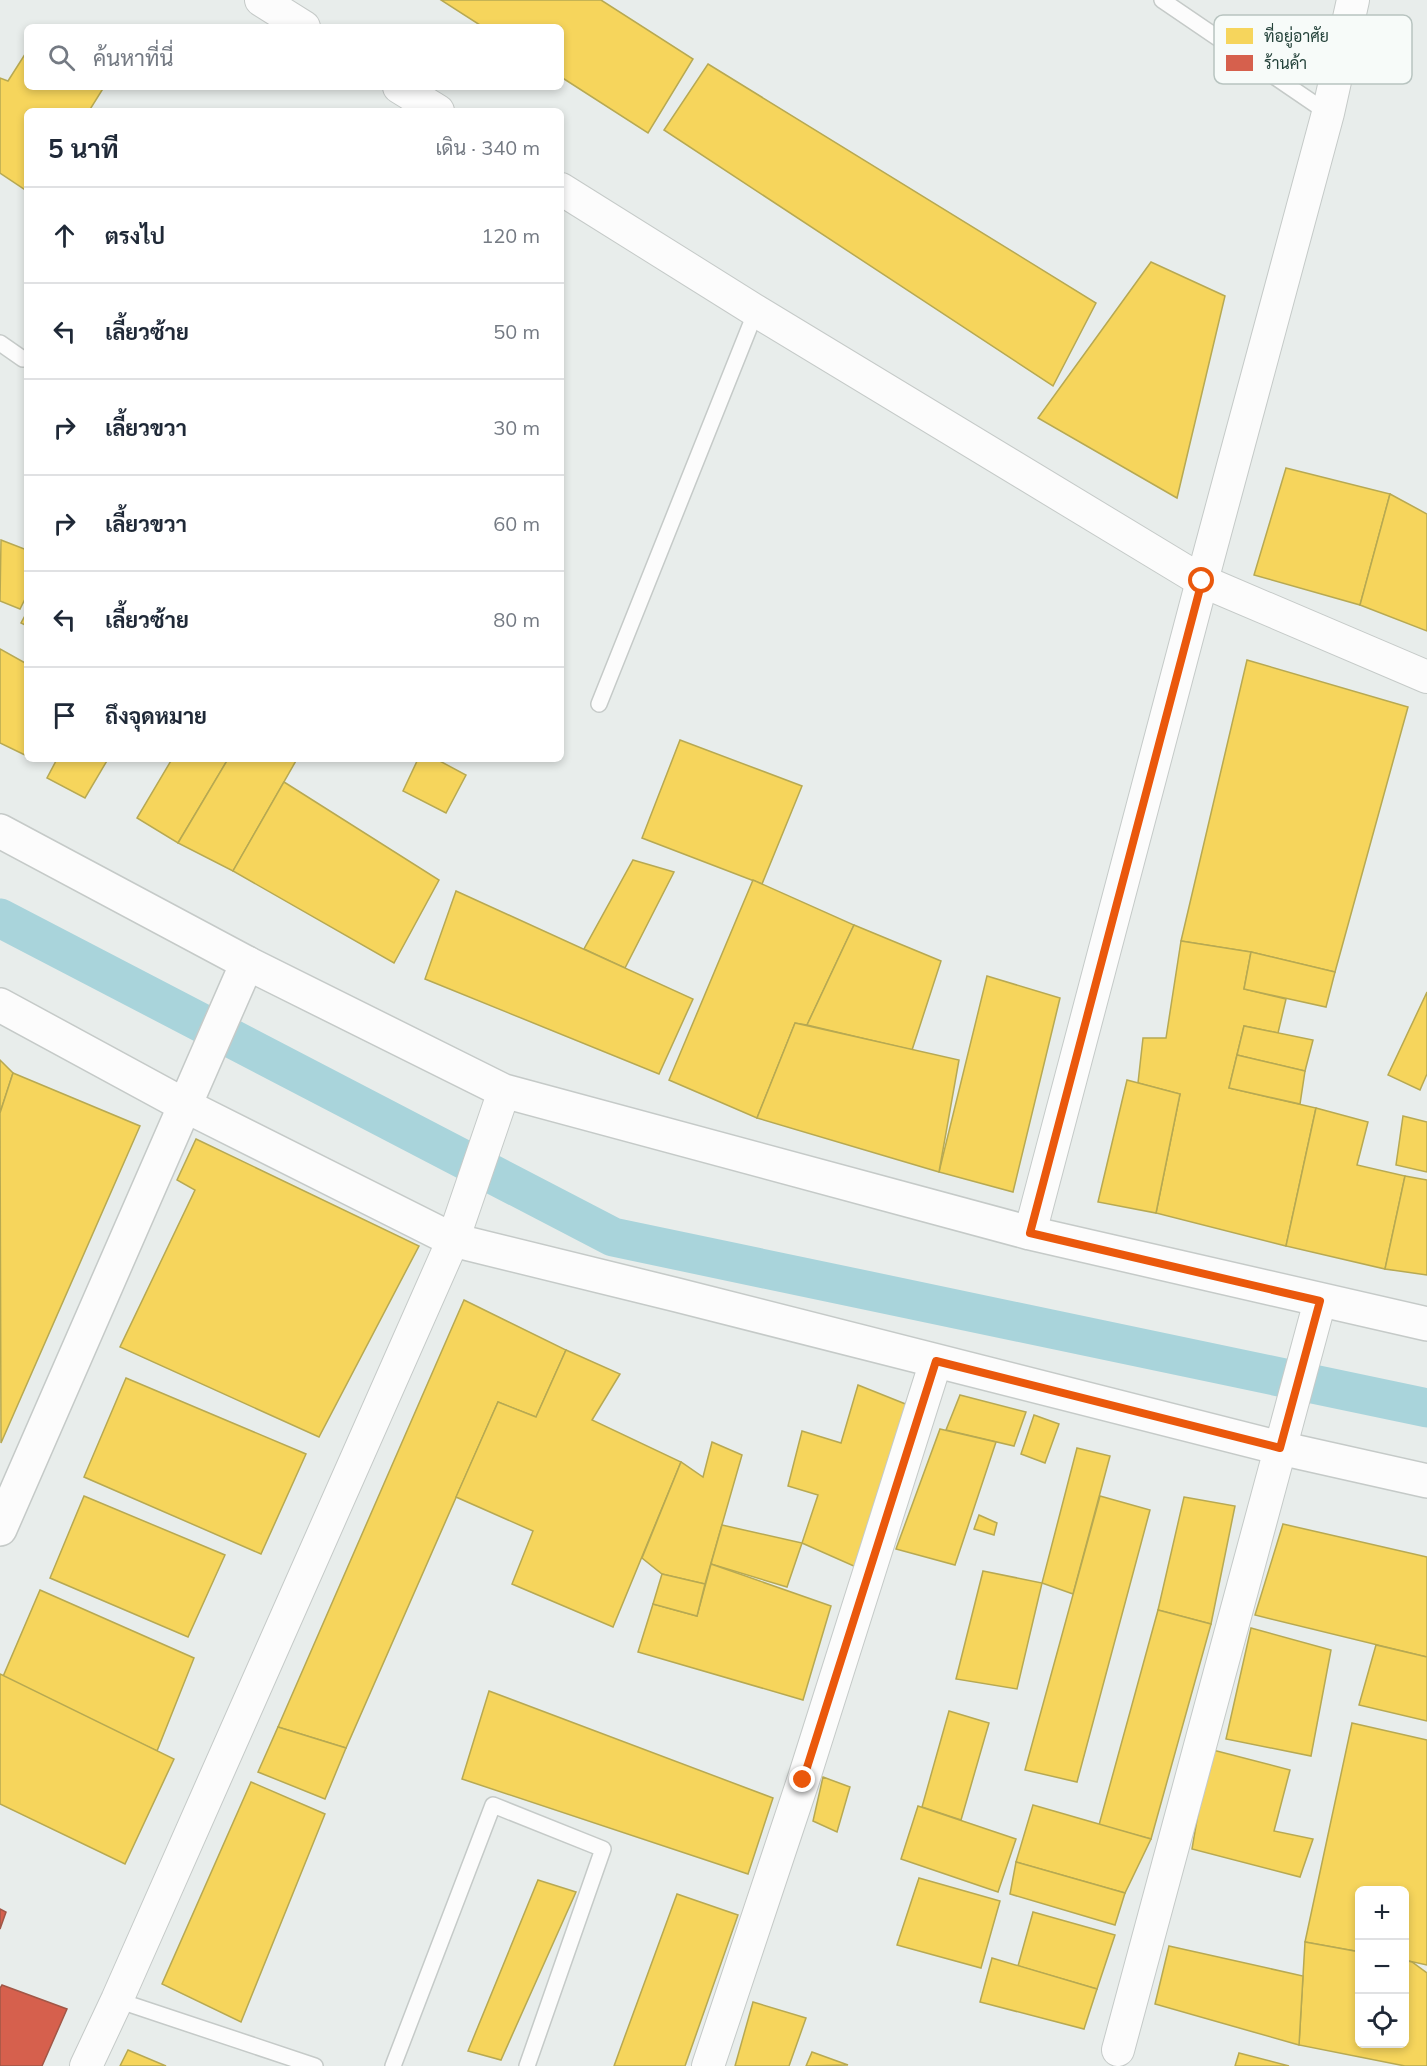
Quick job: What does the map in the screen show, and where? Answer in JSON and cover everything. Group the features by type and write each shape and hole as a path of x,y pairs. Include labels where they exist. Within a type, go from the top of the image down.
{"street":[{"path":"261,0 299,24"},
{"path":"1350,15 1353,0"},
{"path":"1030,1233 1334,84"},
{"path":"404,90 433,108"},
{"path":"564,191 756,311 1202,581 1427,677"},
{"path":"0,831 248,963 504,1091 1030,1233 1427,1324"},
{"path":"0,1529 248,963"},
{"path":"0,1005 186,1106 453,1240 1280,1448 1427,1481"},
{"path":"86,2066 453,1240 504,1091"},
{"path":"1118,2050 1320,1301"},
{"path":"708,2066 803,1780 936,1361"}],"lane":[{"path":"1162,0 1214,35"},
{"path":"1285,84 1328,113"},
{"path":"599,704 756,311"},
{"path":"0,344 23,359"},
{"path":"393,2066 493,1805 603,1849 527,2066"},
{"path":"117,2000 315,2066"}],"building: ที่อยู่อาศัย":[{"path":"441,0 601,0 693,59 648,133 564,79 564,24 478,24"},
{"path":"24,56 24,90 102,90 91,108 24,108 24,189 0,173 0,78 8,81"},
{"path":"708,64 1096,303 1053,386 664,130"},
{"path":"1151,262 1225,296 1177,498 1038,418"},
{"path":"1286,468 1390,494 1360,605 1254,575"},
{"path":"1390,494 1427,514 1427,631 1360,605"},
{"path":"1,540 24,549 24,601 20,609 0,601"},
{"path":"0,649 24,662 24,755 0,743"},
{"path":"1247,660 1408,707 1335,972 1251,952 1181,941"},
{"path":"680,740 802,786 762,884 642,838"},
{"path":"55,762 106,762 85,798 47,778"},
{"path":"170,762 226,762 178,843 137,818"},
{"path":"226,762 295,762 233,871 178,843"},
{"path":"417,762 442,762 466,775 446,813 403,791"},
{"path":"284,782 439,880 394,963 233,871"},
{"path":"633,860 674,872 625,968 584,949"},
{"path":"753,880 854,925 807,1025 795,1023 757,1118 669,1080"},
{"path":"456,891 693,999 659,1074 425,979"},
{"path":"854,925 941,961 912,1050 807,1025"},
{"path":"1181,941 1251,952 1244,989 1286,999 1278,1033 1244,1026 1229,1088 1316,1108 1286,1246 1156,1213 1180,1094 1138,1083 1143,1038 1166,1038"},
{"path":"1251,952 1335,972 1326,1007 1244,989"},
{"path":"987,976 1060,998 1013,1192 939,1172"},
{"path":"1427,992 1427,1074 1420,1090 1388,1075"},
{"path":"795,1023 959,1060 939,1172 757,1118"},
{"path":"1244,1026 1313,1040 1305,1071 1237,1055"},
{"path":"1237,1055 1305,1071 1300,1104 1229,1088"},
{"path":"0,1060 13,1073 0,1113"},
{"path":"13,1073 140,1126 1,1443 0,1113"},
{"path":"1127,1080 1180,1094 1156,1213 1098,1202"},
{"path":"1316,1108 1368,1122 1357,1165 1405,1176 1385,1269 1286,1246"},
{"path":"1403,1116 1427,1122 1427,1172 1396,1165"},
{"path":"196,1139 419,1246 319,1437 120,1347 195,1190 177,1180"},
{"path":"1405,1176 1427,1180 1427,1275 1385,1269"},
{"path":"464,1300 566,1350 536,1417 498,1402 346,1748 278,1727"},
{"path":"566,1350 620,1374 592,1420 681,1462 613,1627 512,1584 533,1531 456,1497 498,1402 536,1417"},
{"path":"126,1378 306,1454 261,1554 84,1477"},
{"path":"858,1385 908,1405 856,1567 802,1543 818,1495 788,1486 802,1431 841,1443"},
{"path":"960,1395 1026,1412 1014,1446 946,1430"},
{"path":"1034,1415 1059,1424 1045,1463 1021,1454"},
{"path":"940,1429 996,1442 955,1565 896,1549"},
{"path":"712,1442 742,1455 705,1584 662,1574 642,1558 681,1462 703,1477"},
{"path":"1077,1448 1110,1456 1073,1594 1042,1583"},
{"path":"84,1496 225,1555 188,1637 50,1578"},
{"path":"1100,1496 1150,1510 1077,1782 1025,1770"},
{"path":"1184,1497 1235,1506 1211,1624 1158,1610"},
{"path":"979,1515 997,1523 994,1535 974,1529"},
{"path":"1283,1524 1427,1557 1427,1657 1255,1615"},
{"path":"722,1525 802,1543 787,1587 711,1564"},
{"path":"711,1564 831,1606 803,1700 638,1652 653,1604 697,1616"},
{"path":"983,1571 1042,1583 1017,1689 956,1679"},
{"path":"662,1574 705,1584 697,1616 653,1604"},
{"path":"40,1590 194,1658 157,1751 2,1679"},
{"path":"1158,1610 1211,1624 1151,1839 1099,1825"},
{"path":"1251,1628 1331,1650 1311,1756 1226,1739"},
{"path":"1376,1645 1427,1657 1427,1721 1359,1705"},
{"path":"0,1674 174,1759 125,1864 0,1804"},
{"path":"489,1691 773,1798 748,1874 462,1779"},
{"path":"949,1711 989,1723 961,1820 922,1807"},
{"path":"1352,1723 1427,1740 1427,1965 1409,1961 1409,1886 1355,1886 1355,1951 1305,1942"},
{"path":"278,1727 346,1748 325,1799 258,1772"},
{"path":"1209,1749 1290,1770 1274,1831 1313,1839 1300,1877 1192,1849"},
{"path":"823,1777 850,1787 837,1832 813,1821"},
{"path":"251,1782 325,1814 241,2022 162,1984"},
{"path":"1033,1805 1151,1839 1125,1893 1016,1862"},
{"path":"918,1806 1016,1839 998,1892 901,1859"},
{"path":"1016,1862 1125,1893 1115,1925 1010,1894"},
{"path":"919,1878 1000,1901 981,1968 897,1945"},
{"path":"538,1880 576,1892 501,2060 468,2051"},
{"path":"677,1894 738,1915 685,2066 614,2066"},
{"path":"1033,1912 1115,1935 1097,1989 1018,1966"},
{"path":"1305,1942 1355,1951 1355,2048 1409,2048 1409,1961 1427,1973 1427,2066 1405,2066 1299,2045"},
{"path":"1169,1946 1303,1976 1299,2045 1155,2004"},
{"path":"992,1958 1097,1989 1084,2029 980,2002"},
{"path":"753,2002 806,2018 789,2066 735,2066"},
{"path":"128,2050 166,2066 120,2066"},
{"path":"812,2052 848,2065 806,2066"},
{"path":"1239,2053 1289,2066 1235,2066"}],"building: ร้านค้า":[{"path":"0,1909 6,1912 0,1929"},
{"path":"2,1985 67,2009 42,2066 0,2066 0,1988"}],"waterway":[{"path":"0,918 613,1237 1427,1408"}],"route":[{"path":"803,1780 936,1361 1280,1448 1320,1301 1030,1233 1202,581"}]}
